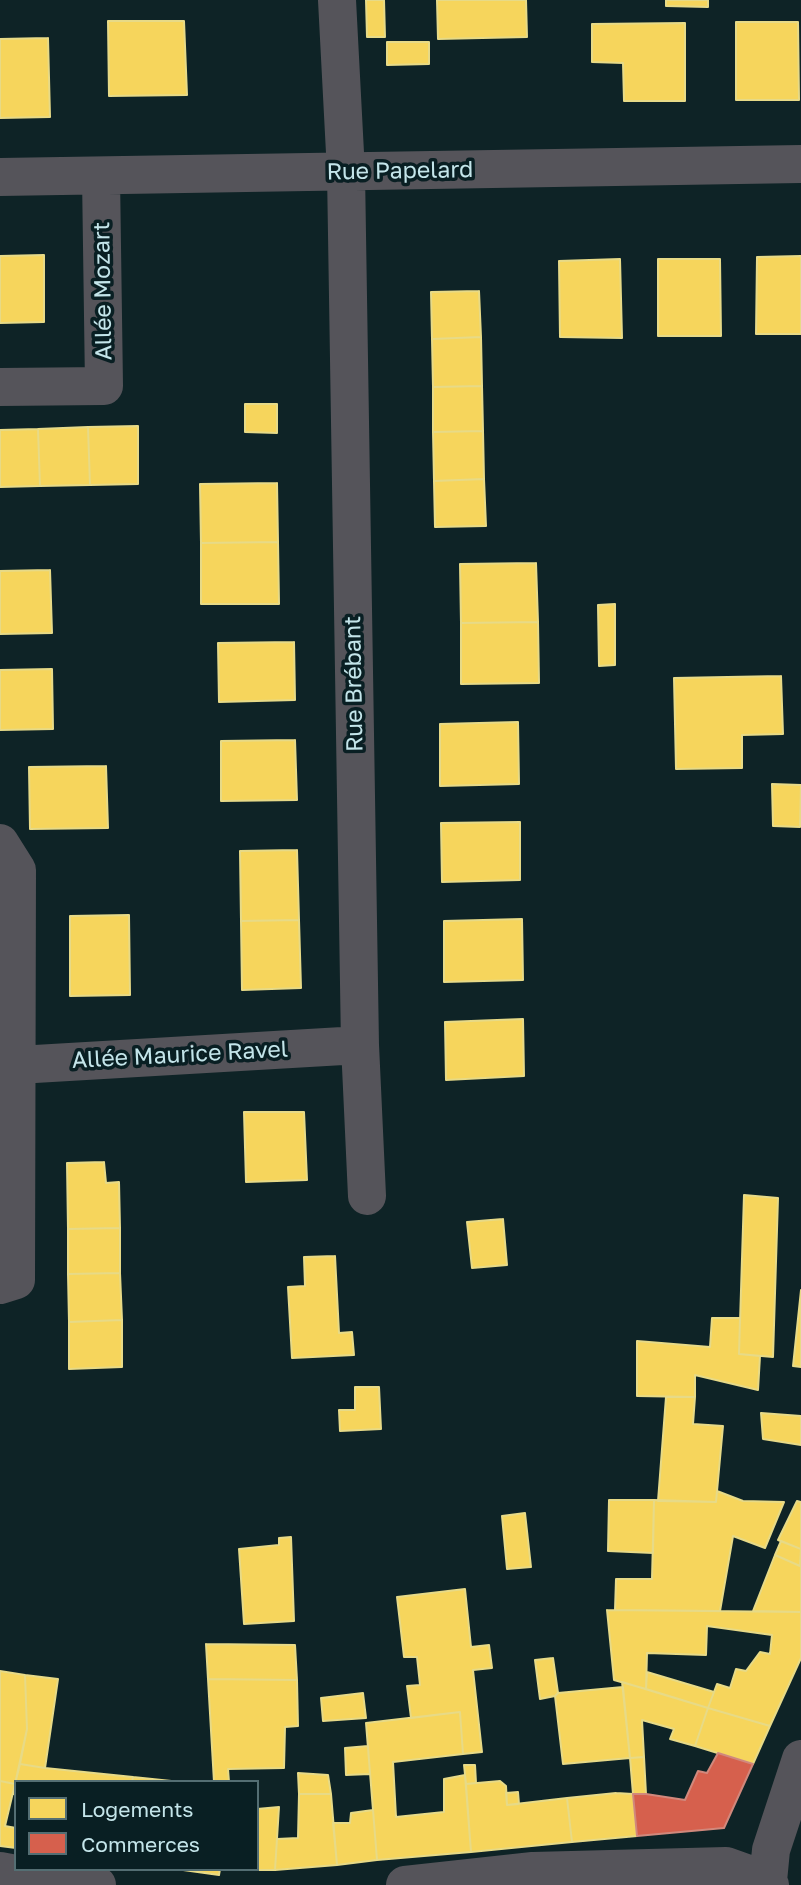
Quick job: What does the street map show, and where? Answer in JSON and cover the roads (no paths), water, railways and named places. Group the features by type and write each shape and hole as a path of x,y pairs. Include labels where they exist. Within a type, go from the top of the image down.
{"street":[{"name":"Rue Brébant","path":"337,0 346,172 360,1045 367,1196"},
{"name":"Rue Papelard","path":"0,177 801,164"},
{"name":"Allée Mozart","path":"0,387 104,386 101,176"},
{"path":"0,843 17,870 8,1065 16,1280 0,1285"},
{"name":"Allée Maurice Ravel","path":"8,1065 360,1045"},
{"path":"405,1885 533,1871 726,1866 769,1883 771,1850 801,1759"},
{"path":"0,1871 53,1881 97,1885"}]}
